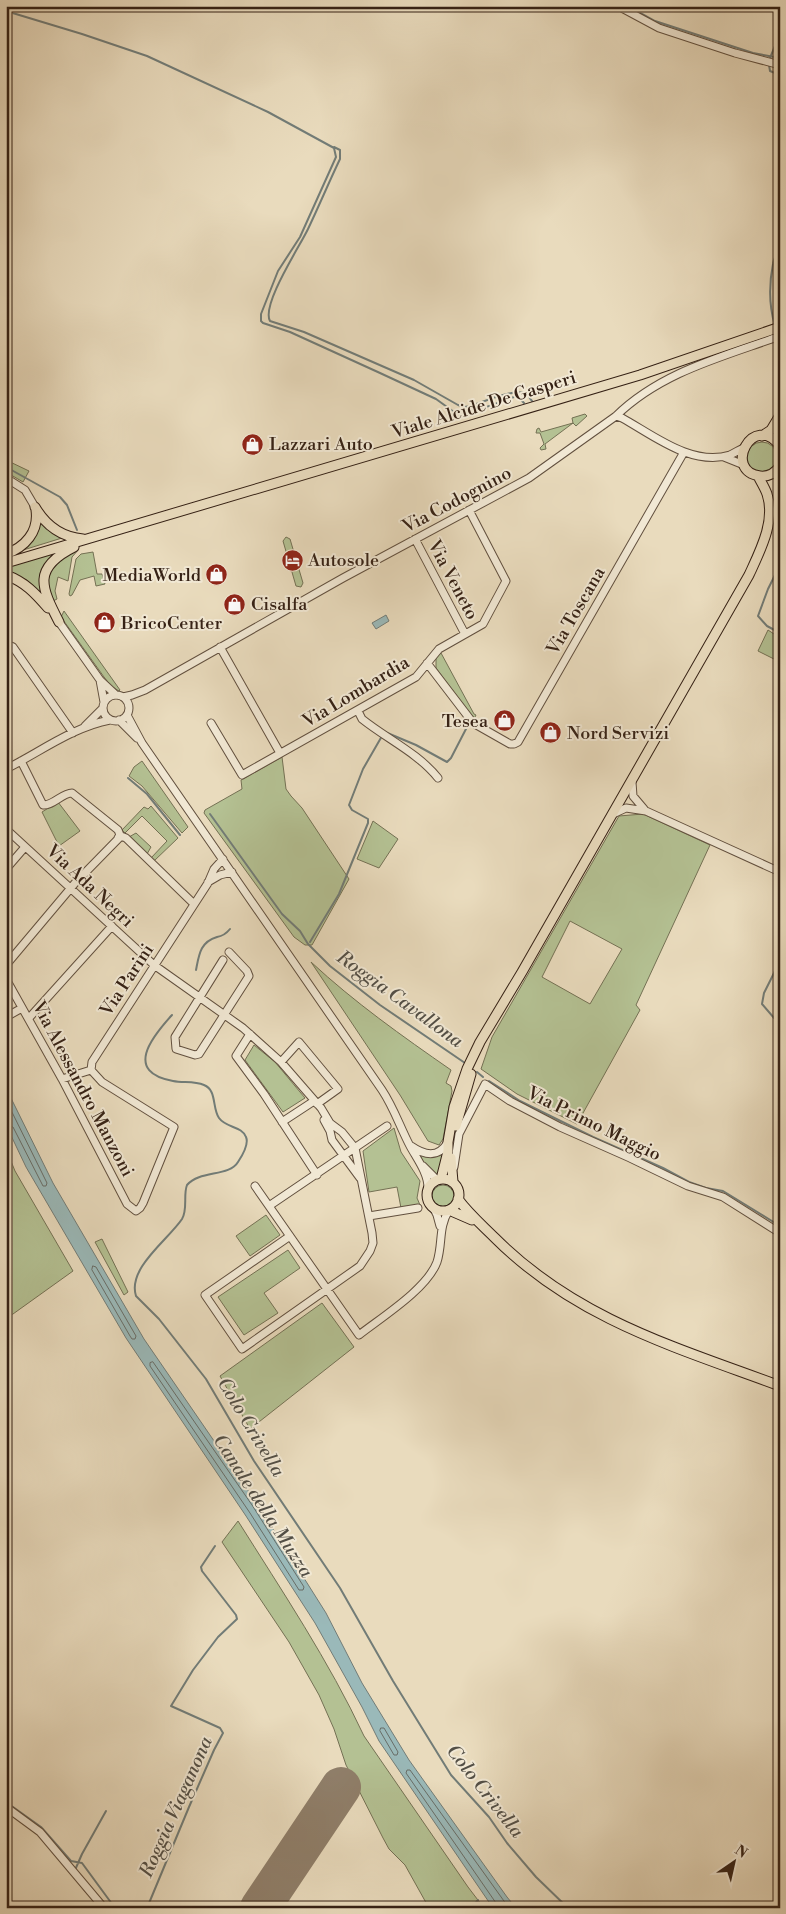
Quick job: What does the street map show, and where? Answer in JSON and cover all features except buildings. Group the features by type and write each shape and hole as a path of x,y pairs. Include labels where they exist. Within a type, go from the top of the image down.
{"main road":[{"name":"Viale Alcide De Gasperi","path":"6,563 640,375 769,335 780,327"},
{"path":"771,475 758,476 752,474 744,465 742,459 744,448 751,439 762,436 771,430 778,418"},
{"path":"778,418 775,434 778,444"},
{"path":"762,436 778,444"},
{"path":"780,466 771,475 767,494 769,515 763,547 480,1042 461,1084 452,1114 446,1160 439,1179 428,1188 427,1198 433,1207 465,1215 479,1224 537,1275 595,1313 653,1339 780,1386"},
{"path":"758,476 767,494"},
{"path":"35,507 45,522 59,532 67,536 88,539"},
{"path":"6,554 22,546 28,540 36,525 35,507"},
{"path":"59,622 45,594 44,579 48,568 56,558 66,551 99,536"},
{"path":"6,575 31,588 59,622"},
{"path":"448,1210 455,1205 458,1199 457,1187 452,1180 451,1151 459,1114 472,1073 494,1018"},
{"path":"439,1179 452,1180"},
{"path":"458,1199 479,1224"}],"street":[{"path":"618,6 659,28 735,53 780,65"},
{"name":"Via Codognino","path":"119,696 132,695 145,690 536,473 616,416 653,386 676,374 769,335 780,336"},
{"path":"616,416 684,452 699,456 731,459 744,465"},
{"path":"721,457 731,455 744,448"},
{"name":"Via Toscana","path":"427,663 473,723 510,744 518,742 684,452"},
{"path":"6,478 25,490 35,507"},
{"name":"Via Lombardia","path":"211,723 242,775 416,677 439,649 483,624 506,581 469,510"},
{"name":"Via Veneto","path":"414,539 466,634"},
{"path":"59,622 100,680 126,700 128,711 142,743"},
{"path":"8,644 73,734"},
{"path":"220,647 280,753"},
{"path":"100,680 105,715 110,720"},
{"name":"Via Codognino","path":"128,711 145,690"},
{"path":"81,730 109,697 119,696"},
{"path":"6,768 99,722 119,720 128,711"},
{"path":"358,711 362,719 417,758 434,772 438,778"},
{"path":"119,720 142,743 382,1090 397,1115 409,1145 428,1182 428,1188"},
{"path":"6,965 70,888 118,838 120,833 72,793 68,793 48,805 43,804 21,761"},
{"path":"633,777 631,789 633,796 640,807 646,811 780,872"},
{"path":"609,818 616,812 626,808 646,811"},
{"name":"Via Ada Negri","path":"6,829 154,965 250,1034 281,1062 315,1102"},
{"path":"118,838 123,836 126,838 194,904"},
{"path":"6,869 25,847"},
{"name":"Via Parini","path":"91,1070 92,1062 208,883 214,869 223,859"},
{"path":"208,883 220,875 232,872"},
{"path":"29,1018 112,926"},
{"path":"223,960 175,1038 176,1049 195,1055 199,1054 249,976 247,971 229,952"},
{"name":"Via Alessandro Manzoni","path":"6,979 62,1079 127,1204 136,1211 140,1208 174,1127 102,1082 91,1070"},
{"path":"6,1017 22,1008"},
{"path":"250,1034 236,1056 317,1175"},
{"path":"281,1062 299,1042 338,1089 282,1122"},
{"path":"62,1079 91,1070"},
{"name":"Via Primo Maggio","path":"452,1180 459,1134 485,1084 510,1101 560,1127 688,1186 723,1197 780,1234"},
{"path":"290,1236 205,1295 242,1349 328,1291 360,1266 367,1258 373,1243 370,1216 355,1148 342,1132 330,1123 315,1102"},
{"path":"315,1102 330,1131 332,1140 363,1181"},
{"path":"269,1206 387,1126"},
{"path":"409,1145 421,1153 435,1154 440,1152 448,1142"},
{"path":"419,1163 439,1179"},
{"path":"255,1186 359,1335 415,1291 430,1275 438,1256 442,1222 448,1210"},
{"path":"433,1207 438,1215 440,1232"},
{"path":"370,1216 418,1208"},
{"path":"6,1807 40,1832 104,1908"}],"green space":[{"path":"585,414 587,416 576,426 572,418"},
{"path":"573,423 545,444 546,449 541,450 540,448 544,444 540,433 536,433 537,429 539,428 541,432"},
{"path":"762,442 768,443 776,451 776,463 768,471 762,472 756,471 748,463 747,457 748,451 756,443"},
{"path":"6,460 29,471 23,482 6,472"},
{"path":"38,517 62,538 20,551"},
{"path":"286,537 290,539 303,583 301,587 296,586 283,541"},
{"path":"79,549 72,557 68,581 58,577 55,591 57,599 53,601 47,584 50,570 63,557"},
{"path":"58,552 40,581 41,593 27,580 6,571 6,567"},
{"path":"93,552 97,574 102,574 105,584 96,586 94,576 80,580 70,596 76,559 81,554"},
{"path":"64,611 119,691 111,686 61,617"},
{"path":"768,630 780,638 780,662 758,651"},
{"path":"441,653 476,715 474,719 436,668 436,658"},
{"path":"282,757 286,789 302,808 349,879 312,945 305,945 294,937 204,813 205,810 242,789 241,780"},
{"path":"142,761 188,827 182,833 142,786 129,776 134,767"},
{"path":"58,802 80,831 59,846 42,812"},
{"path":"151,806 178,838 154,861 151,858 167,841 142,816 125,833 122,830 144,807 148,809"},
{"path":"643,814 710,845 636,1005 640,1010 577,1124 517,1094 481,1069 492,1037 619,816","holes":["570,921 622,949 590,1004 542,977"]},
{"path":"373,821 398,839 379,868 357,859"},
{"path":"136,833 151,847 147,854 129,837"},
{"path":"311,962 361,1005 451,1070 446,1083 451,1086 452,1091 443,1139 439,1145 428,1141 400,1095"},
{"path":"254,1045 275,1062 305,1098 283,1112 245,1060"},
{"path":"394,1128 401,1152 420,1181 417,1198 420,1205 401,1208 397,1187 369,1192 363,1151"},
{"path":"6,1149 15,1171 73,1271 6,1319"},
{"path":"445,1151 443,1167 436,1175 424,1163 419,1154 436,1156"},
{"path":"443,1185 453,1192 454,1196 447,1206 443,1207 433,1200 432,1196 439,1186"},
{"path":"266,1215 280,1235 250,1256 236,1236"},
{"path":"102,1239 128,1292 124,1295 95,1242"},
{"path":"288,1250 300,1268 264,1293 278,1313 244,1335 218,1297"},
{"path":"322,1303 354,1347 250,1429 220,1376"},
{"path":"238,1521 320,1653 364,1736 484,1908 429,1908 405,1865 389,1849 346,1765 334,1729 319,1695 289,1642 222,1542"}],"water":[{"path":"386,615 389,621 376,629 372,623"},
{"path":"6,1088 53,1183 144,1339 256,1502 326,1613 362,1683 409,1760 516,1908 493,1908 379,1741 315,1623 246,1516 126,1338 26,1167 6,1125"}],"waterway":[{"path":"628,6 655,21 753,53 780,58"},
{"path":"6,11 147,56 268,112 334,148 336,157 300,237 278,271 261,314 261,321 263,323 290,332 436,399 454,412 467,414 514,397 518,397 524,403"},
{"path":"770,58 780,34"},
{"path":"769,65 770,71 780,75"},
{"path":"334,147 340,150 340,159 308,229 276,289 271,302 270,321 304,332 414,380 464,407 516,392 527,394 532,401"},
{"path":"775,326 770,287 774,261 780,245"},
{"path":"776,330 780,342"},
{"name":"Roggia Cavallona","path":"6,467 60,497 67,505 77,530"},
{"path":"780,565 768,589 758,616 767,626 780,633"},
{"path":"385,732 416,745 447,762 467,727"},
{"path":"310,942 339,894 368,823 368,819 352,810 349,805 363,769 382,736"},
{"name":"Colo Crivella","path":"128,778 147,794 180,835"},
{"name":"Roggia Cavallona","path":"210,814 282,914 300,931 308,944 330,966 380,1005 465,1063"},
{"name":"Colo Crivella","path":"196,970 199,954 207,942 230,929"},
{"path":"780,961 764,993 762,1004 774,1018 780,1019"},
{"name":"Colo Crivella","path":"172,1015 156,1034 146,1053 146,1062 149,1070 158,1077 173,1081 196,1083 208,1087 213,1095 219,1118 226,1124 244,1133 247,1143 245,1150 234,1167 199,1177 187,1185 184,1215 143,1265 135,1285 136,1296 159,1319 206,1379 254,1461 340,1588 393,1681 451,1775 489,1817 507,1843 536,1877 568,1908"},
{"name":"Roggia Cavallona","path":"477,1072 483,1077"},
{"name":"Roggia Cavallona","path":"489,1081 520,1101 593,1137 663,1168 689,1182 723,1191 780,1226"},
{"name":"Roggia Viaganona","path":"147,1908 189,1807 223,1733 220,1728 171,1706 193,1670 218,1637 237,1619 236,1615 202,1571 201,1567 215,1546"},
{"path":"6,1802 41,1827 71,1861 82,1863 115,1908"},
{"path":"75,1870 106,1811"},
{"path":"73,1875 88,1894"},
{"path":"471,1908 478,1900"}],"runway":[{"path":"260,1908 341,1787"}],"place":[{"name":"Lazzari Auto","path":"253,444"},
{"name":"Autosole","path":"292,560"},
{"name":"MediaWorld","path":"217,575"},
{"name":"Cisalfa","path":"235,604"},
{"name":"BricoCenter","path":"105,623"},
{"name":"Tesea","path":"504,721"},
{"name":"Nord Servizi","path":"551,733"}],"water label":[{"name":"Canale della Muzza","path":"263,1506"}]}
